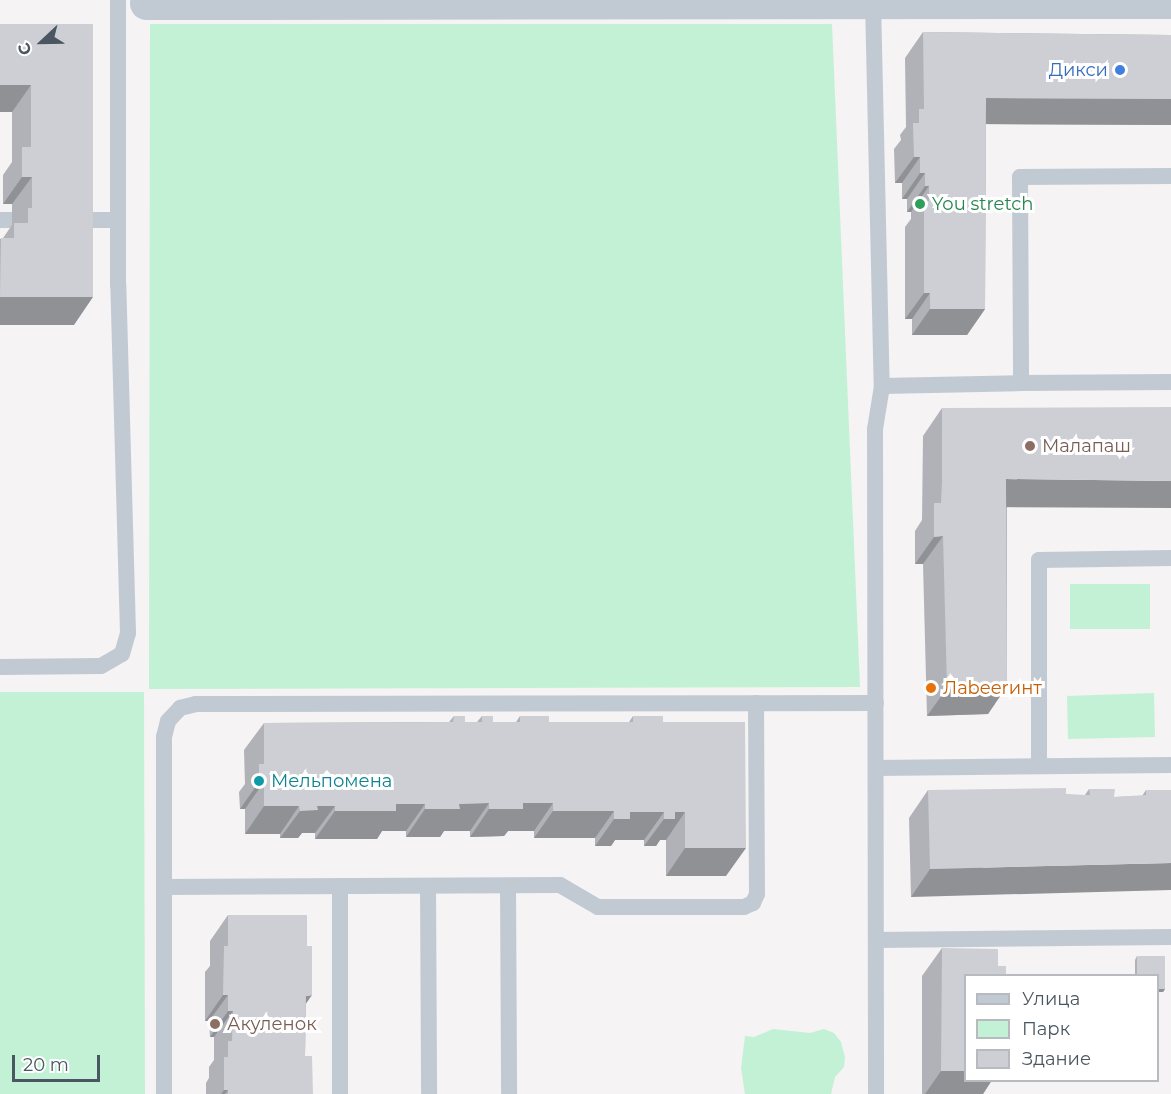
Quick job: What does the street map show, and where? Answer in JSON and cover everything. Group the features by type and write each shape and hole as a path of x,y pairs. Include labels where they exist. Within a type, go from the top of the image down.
{"street":[{"path":"132,2 1171,2"}],"lane":[{"path":"0,666 101,666 122,654 128,633 118,220 132,2"},
{"path":"873,2 882,386 875,429 876,1094"},
{"path":"1021,383 1020,177 1171,176"},
{"path":"74,220 118,220"},
{"path":"882,386 1171,382"},
{"path":"1039,765 1039,560 1171,558"},
{"path":"164,886 560,885 598,907 744,907 753,903 757,894 756,703"},
{"path":"164,1094 164,737 168,720 180,708 196,704 876,703"},
{"path":"876,768 1171,765"},
{"path":"340,886 340,1094"},
{"path":"428,886 429,1094"},
{"path":"508,886 509,1094"},
{"path":"876,940 1171,937"}],"green space":[{"path":"150,24 832,24 860,687 149,689"},
{"path":"1070,584 1150,584 1150,629 1070,629"},
{"path":"0,692 144,692 145,1094 0,1094"},
{"path":"1154,693 1155,737 1068,739 1067,696"},
{"path":"773,1029 810,1033 824,1029 834,1033 841,1042 845,1057 844,1067 835,1077 831,1094 745,1094 741,1068 745,1036 754,1037"}],"building":[{"path":"0,24 93,24 93,297 0,297 1,238 14,238 14,223 28,223 28,208 32,208 32,177 22,177 22,147 31,147 31,85 0,85"},
{"path":"923,32 1171,35 1171,99 986,98 985,309 930,309 930,293 924,293 924,201 929,201 929,186 925,186 925,173 920,173 920,157 914,157 913,123 919,123 919,109 924,109"},
{"path":"1171,407 1171,481 1006,479 1007,686 947,688 943,536 934,537 934,503 941,503 942,408"},
{"path":"454,716 465,716 465,722 482,722 482,716 493,716 493,722 520,722 520,716 549,716 549,722 633,722 633,716 663,716 663,722 745,722 746,848 685,848 685,812 675,812 675,819 664,819 664,812 630,812 630,819 614,819 614,811 553,811 553,803 523,803 523,809 489,809 489,803 459,804 460,809 425,809 425,804 396,804 396,811 335,811 335,806 317,806 318,810 300,811 299,806 264,806 264,782 259,782 259,764 264,764 264,723 453,722"},
{"path":"1066,788 1066,795 1090,795 1089,789 1115,789 1114,797 1146,795 1146,790 1171,790 1171,863 930,869 928,790"},
{"path":"228,915 307,915 307,946 312,946 312,995 306,996 305,1056 312,1056 313,1094 228,1094 228,1090 224,1090 224,1057 228,1057 228,1041 232,1041 233,1011 228,1011 228,995 223,995 224,946 228,946"},
{"path":"942,948 998,949 998,966 1006,966 1006,974 964,974 964,1071 941,1071"},
{"path":"1137,956 1165,956 1165,989 1159,989 1159,974 1137,974"}],"place":[{"name":"Дикси","path":"1120,70"},
{"name":"You stretch","path":"920,204"},
{"name":"Малапаш","path":"1030,446"},
{"name":"Лаbeerинт","path":"931,688"},
{"name":"Мельпомена","path":"259,781"},
{"name":"Акуленок","path":"215,1024"}]}
